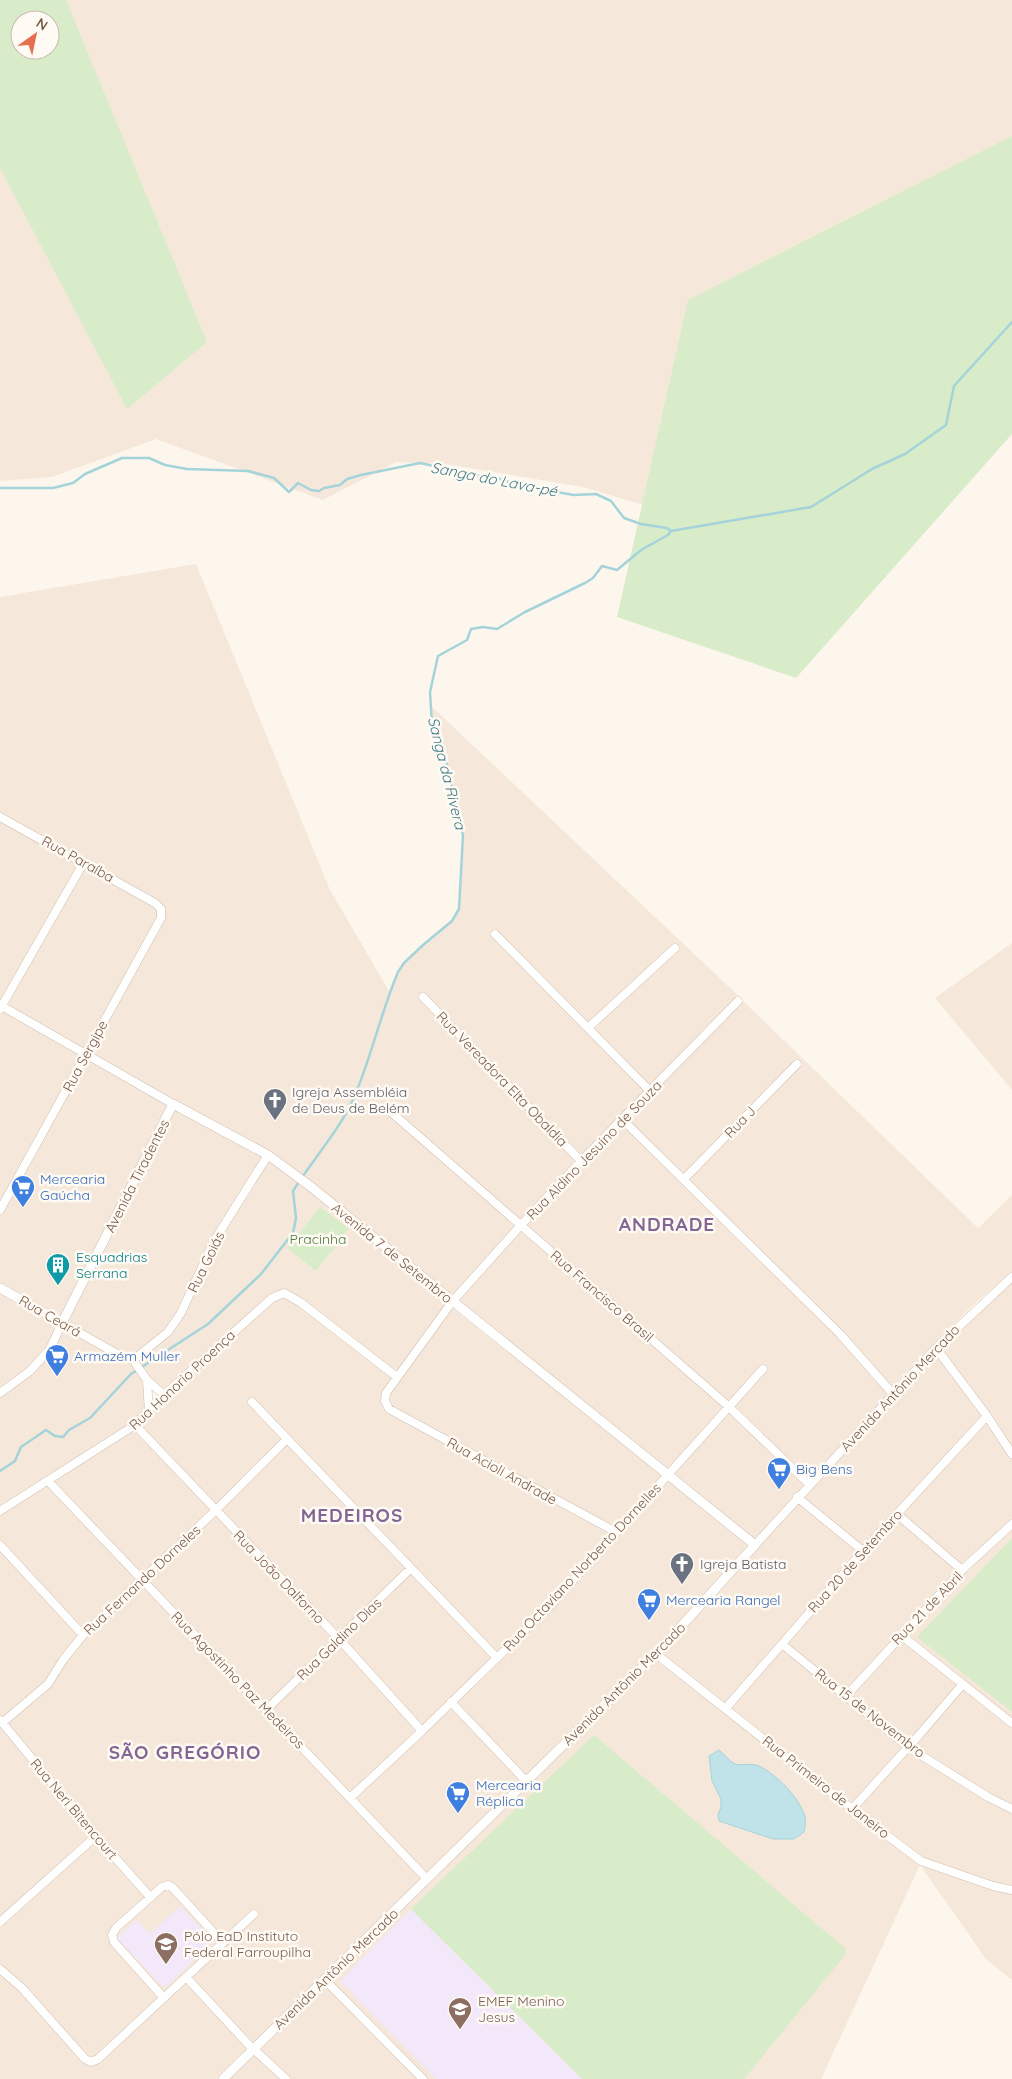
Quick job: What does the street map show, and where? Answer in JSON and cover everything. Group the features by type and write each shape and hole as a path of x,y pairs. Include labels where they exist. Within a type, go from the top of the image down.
{"street":[{"name":"Rua Paraíba","path":"0,817 155,903"},
{"path":"1,1007 84,862"},
{"name":"Rua Sergipe","path":"0,1210 161,918 161,909 155,903"},
{"path":"495,934 589,1027 650,1091"},
{"path":"589,1027 675,948"},
{"name":"Rua Vereadora Elta Obaldia","path":"423,996 581,1161"},
{"name":"Rua Aldino Jesuino de Souza","path":"389,1409 385,1401 386,1393 452,1302 581,1161 738,1001"},
{"name":"Avenida 7 de Setembro","path":"1,1007 268,1155 310,1186 755,1545"},
{"name":"Rua J","path":"684,1179 797,1064"},
{"name":"Avenida Tiradentes","path":"0,1392 30,1371 50,1349 173,1104"},
{"name":"Rua Francisco Brasil","path":"391,1112 728,1406 809,1484"},
{"path":"623,1120 840,1334 893,1394"},
{"name":"Rua Goiás","path":"135,1363 168,1332 181,1313 214,1241 268,1155"},
{"name":"Avenida Antônio Mercado","path":"223,2079 656,1654 809,1484 936,1348 1011,1278"},
{"name":"Rua Ceará","path":"0,1288 135,1363"},
{"name":"Rua Honorio Proença","path":"0,1511 49,1482 135,1425 164,1395 272,1298 284,1293 300,1302 397,1377"},
{"path":"936,1348 987,1416 1012,1454"},
{"path":"135,1363 147,1380 164,1395"},
{"name":"Rua Octaviano Norberto Dornelles","path":"350,1798 551,1605 762,1368"},
{"path":"147,1380 149,1412"},
{"path":"252,1402 497,1658"},
{"name":"Rua Acioli Andrade","path":"389,1409 616,1532"},
{"name":"Rua 20 de Setembro","path":"726,1708 863,1551 987,1416"},
{"name":"Rua João Dalforno","path":"135,1425 339,1639 422,1730"},
{"name":"Rua Fernando Dorneles","path":"1,1721 48,1684 83,1636 215,1511 287,1439"},
{"name":"Rua Agostinho Paz Medeiros","path":"49,1482 427,1879"},
{"path":"798,1497 863,1551"},
{"path":"897,1514 962,1570"},
{"name":"Rua 21 de Abril","path":"847,1695 962,1570 1012,1524"},
{"path":"0,1545 83,1636"},
{"name":"Rua Galdino Dias","path":"266,1710 411,1568"},
{"path":"901,1635 1012,1723"},
{"name":"Rua 15 de Novembro","path":"782,1644 847,1695 908,1747 988,1797 1012,1809"},
{"name":"Rua Primeiro de Janeiro","path":"656,1654 921,1861 993,1886 1012,1890"},
{"path":"852,1809 962,1685"},
{"path":"451,1702 526,1781"},
{"name":"Rua Neri Bitencourt","path":"1,1721 96,1836 150,1897"},
{"path":"0,1922 96,1836"},
{"path":"164,1998 114,1942 112,1934 116,1928 162,1887 168,1885 173,1888 223,1943"},
{"path":"0,1969 22,1988 85,2059 91,2062 98,2059 254,1914"},
{"path":"186,1978 254,2049 286,2079"},
{"path":"325,1980 423,2079"}],"shaded area":[{"path":"0,0 1012,0 1012,305 683,517 583,487 445,464 396,462 323,500 156,439 52,477 0,481"},
{"path":"196,564 330,890 389,991 403,963 452,922 460,907 464,834 441,740 432,726 431,706 742,999 736,998 651,1087 593,1027 493,931 492,936 647,1091 581,1157 425,995 421,994 421,998 577,1161 452,1296 303,1175 270,1151 171,1099 90,1053 164,917 156,900 0,813 0,597"},
{"path":"0,821 80,862 0,1002"},
{"path":"85,866 160,910 160,917 86,1050 6,1004"},
{"path":"1012,943 1012,1090 935,998"},
{"path":"743,1001 978,1228 1012,1195 1012,1272 974,1304 892,1388 689,1178 626,1120"},
{"path":"3,1010 83,1054 0,1203 0,1015"},
{"path":"88,1058 168,1104 61,1317 0,1283 0,1214"},
{"path":"175,1110 264,1158 179,1312 166,1330 131,1358 67,1322"},
{"path":"624,1124 828,1326 889,1394 809,1481 732,1404 766,1367 762,1366 728,1402 525,1225 581,1165"},
{"path":"268,1160 448,1304 397,1373 285,1290 164,1391 149,1379 136,1361 170,1334 216,1243"},
{"path":"521,1229 725,1406 669,1469 457,1300"},
{"path":"1011,1282 1012,1284 1012,1449 939,1348"},
{"path":"0,1293 58,1326 49,1347 27,1370 0,1390"},
{"path":"284,1296 317,1318 393,1378 382,1401 386,1412 611,1533 549,1603 497,1654 282,1439 215,1507 139,1426 166,1396 273,1301"},
{"path":"452,1308 663,1476 615,1529 391,1407 387,1402 390,1392"},
{"path":"64,1327 131,1362 144,1381 147,1408 135,1422 0,1508 0,1396 33,1374 53,1351"},
{"path":"935,1352 984,1416 862,1548 802,1496"},
{"path":"729,1409 805,1485 755,1540 673,1472"},
{"path":"987,1421 1012,1458 1012,1521 962,1567 902,1514"},
{"path":"135,1429 212,1510 142,1575 53,1482"},
{"path":"288,1443 407,1568 339,1635 220,1511"},
{"path":"667,1480 748,1546 654,1651 525,1776 455,1702"},
{"path":"49,1486 137,1579 83,1631 0,1540 0,1514"},
{"path":"798,1501 860,1552 725,1704 662,1654"},
{"path":"215,1515 335,1639 266,1705 146,1579"},
{"path":"898,1518 958,1570 846,1691 785,1643"},
{"path":"1012,1529 1012,1719 905,1634 964,1572"},
{"path":"0,1549 79,1635 46,1682 3,1719 0,1715"},
{"path":"411,1573 493,1658 422,1726 343,1639"},
{"path":"142,1583 422,1877 252,2044 190,1978 223,1939 168,1882 160,1884 149,1894 6,1723 51,1685 84,1637"},
{"path":"901,1639 957,1685 908,1743 851,1695"},
{"path":"339,1643 418,1730 350,1793 269,1710"},
{"path":"782,1647 904,1746 852,1806 730,1707"},
{"path":"658,1659 921,1864 1012,1893 1012,1980 986,1959 920,1865 821,2079 427,2079 330,1981"},
{"path":"962,1689 1012,1726 1012,1806 990,1795 913,1746"},
{"path":"451,1707 521,1780 426,1873 353,1798"},
{"path":"0,1725 92,1835 0,1918"},
{"path":"910,1750 1012,1812 1012,1888 992,1884 921,1857 856,1809"},
{"path":"95,1840 146,1897 109,1935 161,1998 97,2056 86,2057 0,1966 0,1927"},
{"name":"Pólo EaD Instituto Federal Farroupilha","path":"168,1888 219,1942 164,1994 117,1941 115,1935 164,1889"},
{"name":"Pólo EaD Instituto Federal Farroupilha","path":"180,1906 213,1942 164,1988 117,1938 137,1920 150,1934"},
{"name":"EMEF Menino Jesus","path":"411,1909 582,2079 436,2079 340,1981"},
{"path":"0,1972 20,1989 85,2061 99,2062 186,1981 249,2047 216,2079 0,2079"},
{"path":"326,1985 419,2079 289,2079 259,2050"},
{"path":"255,2054 282,2079 229,2079"}],"green space":[{"path":"0,0 66,0 207,342 127,409 0,168"},
{"path":"1012,136 1012,434 796,678 617,617 688,300"},
{"name":"Pracinha","path":"320,1207 349,1229 316,1271 287,1248"},
{"path":"1012,1538 1012,1712 917,1637"},
{"path":"594,1735 846,1949 845,1955 744,2079 582,2079 411,1909"}],"water":[{"path":"719,1750 733,1763 759,1766 780,1781 793,1795 802,1810 805,1819 804,1832 794,1839 773,1839 719,1821 718,1815 721,1799 712,1781 709,1756"}],"waterway":[{"path":"671,531 811,507 872,469 905,454 946,425 954,386 1012,322"},
{"name":"Sanga do Lava-pé","path":"0,488 53,488 73,483 85,474 122,458 149,458 165,465 187,469 248,471 274,478 289,492 298,483 311,490 319,491 324,488 340,485 347,479 361,475 420,463 434,466 443,471 497,478 521,486 574,495 596,494 611,501 624,518 641,524 667,528 671,531"},
{"name":"Sanga da Rivera","path":"0,1471 15,1461 21,1447 46,1430 55,1436 63,1437 69,1430 90,1418 131,1374 208,1324 261,1274 293,1233 296,1218 293,1191 349,1108 367,1065 386,1002 398,972 404,963 423,945 452,921 459,909 463,835 442,742 432,725 430,692 438,656 467,640 471,629 483,627 497,629 525,612 585,583 593,578 602,566 617,570 641,550 668,535 671,531"}],"place":[{"name":"Igreja Assembléia de Deus de Belém","path":"275,1121"},
{"name":"Mercearia Gaúcha","path":"23,1208"},
{"name":"Esquadrias Serrana","path":"58,1286"},
{"name":"Armazém Muller","path":"57,1377"},
{"name":"Big Bens","path":"779,1490"},
{"name":"Igreja Batista","path":"682,1585"},
{"name":"Mercearia Rangel","path":"649,1621"},
{"name":"Mercearia Réplica","path":"458,1814"},
{"name":"Pólo EaD Instituto Federal Farroupilha","path":"166,1965"},
{"name":"EMEF Menino Jesus","path":"460,2030"}],"district":[{"name":"ANDRADE","path":"667,1224"},
{"name":"MEDEIROS","path":"352,1515"},
{"name":"SÃO GREGÓRIO","path":"185,1752"}]}
